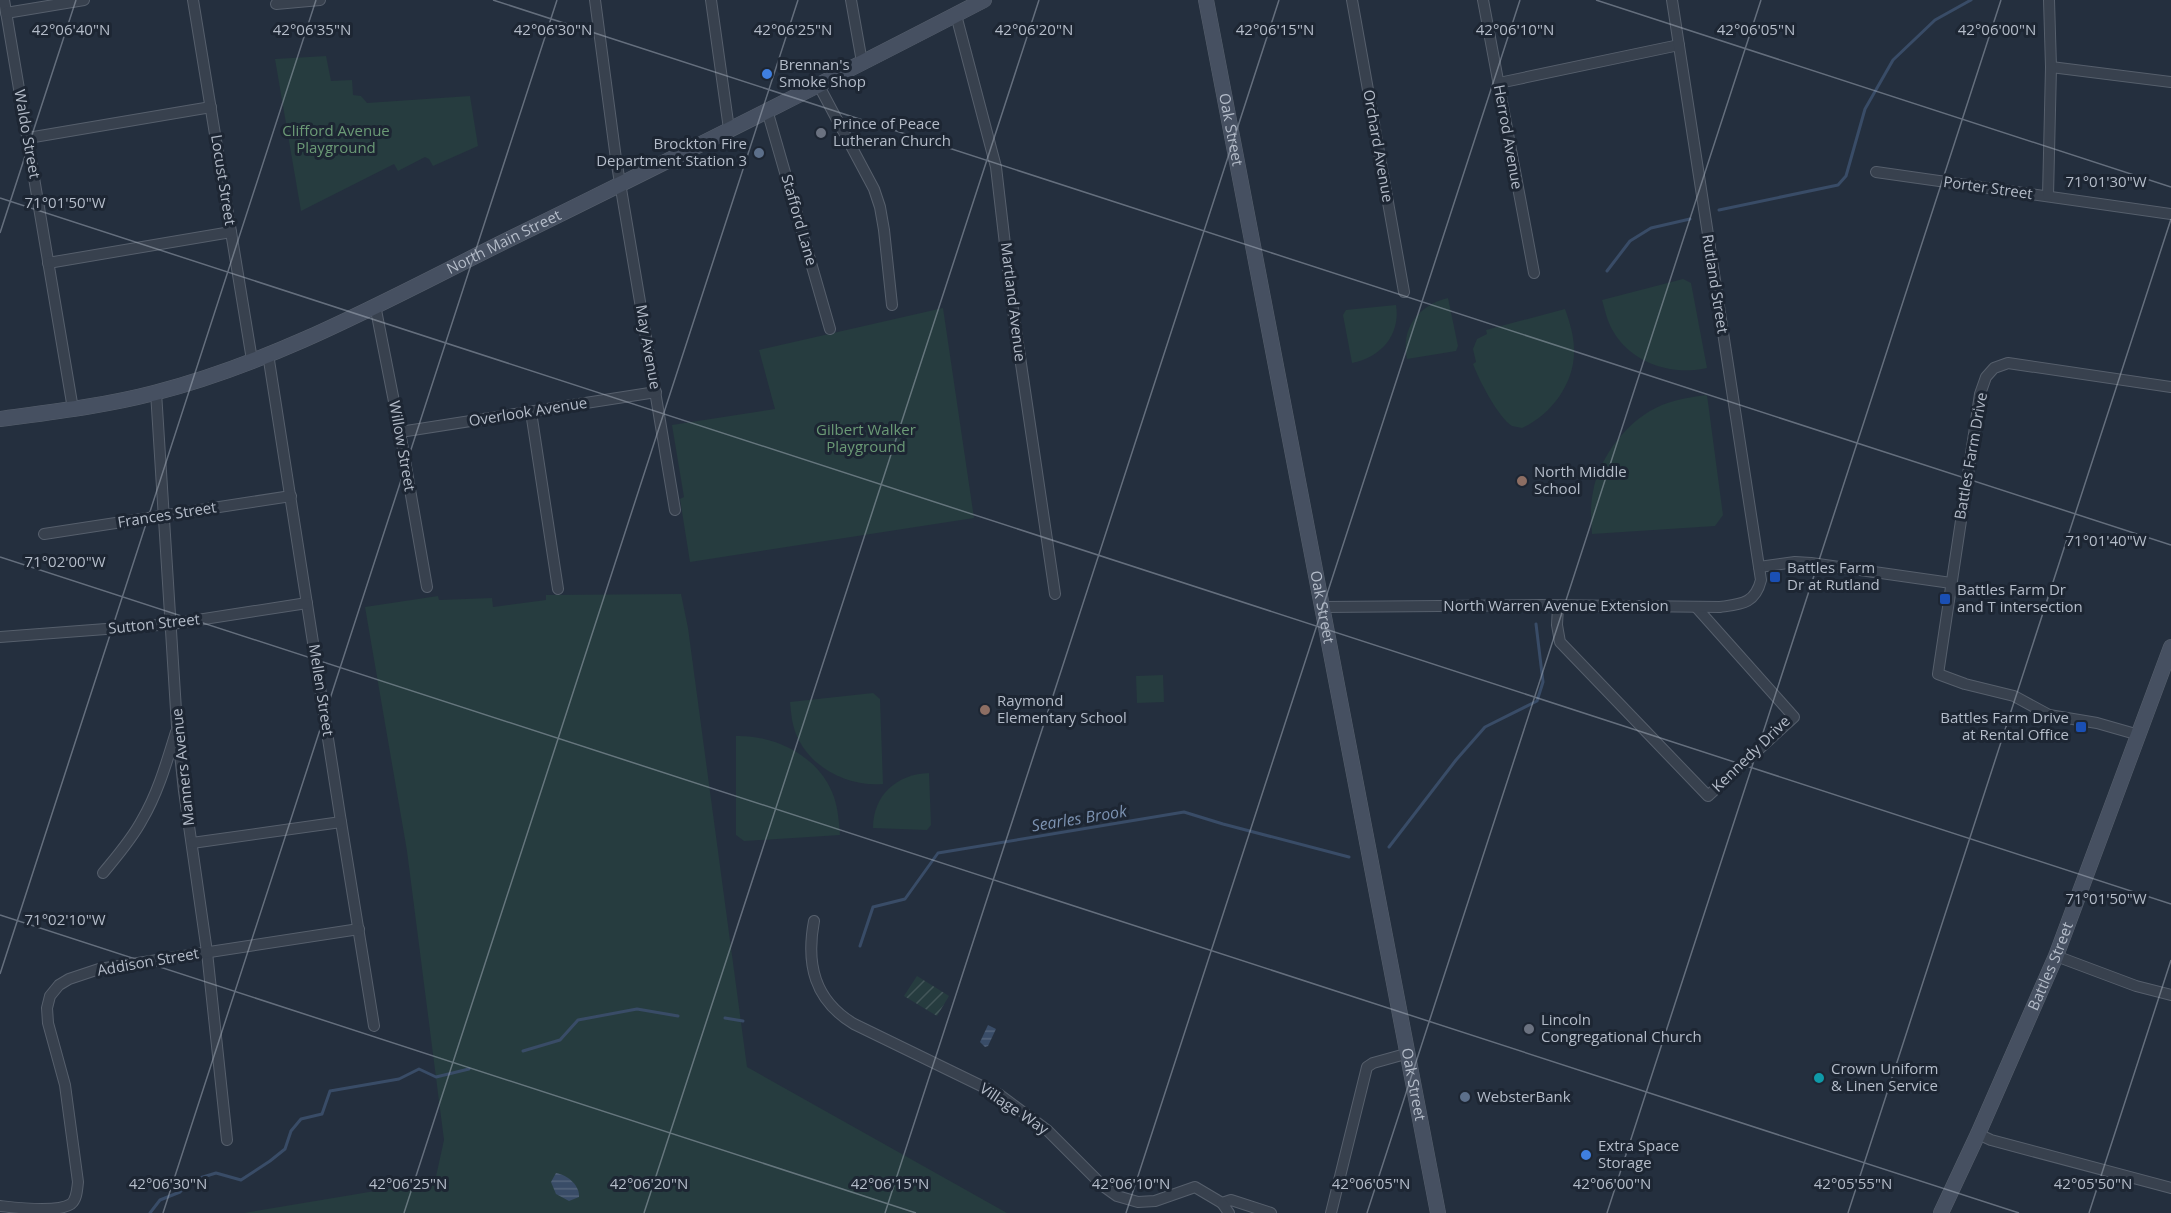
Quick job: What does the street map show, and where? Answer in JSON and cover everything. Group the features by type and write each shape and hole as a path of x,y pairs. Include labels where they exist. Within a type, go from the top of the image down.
{"main road":[{"name":"Oak Street","path":"1206,0 1324,607 1438,1213"},
{"name":"North Main Street","path":"0,418 73,409 156,392 268,354 375,305 621,184 956,15 979,1"},
{"name":"Battles Street","path":"1941,1213 2056,956 2139,735 2164,684 2171,647"}],"street":[{"name":"Waldo Street","path":"4,0 73,409"},
{"path":"6,13 84,0"},
{"name":"Locust Street","path":"193,0 252,360"},
{"path":"276,4 320,0"},
{"name":"May Avenue","path":"595,0 616,159 675,510"},
{"path":"711,0 729,129"},
{"path":"851,0 862,62"},
{"name":"Orchard Avenue","path":"1352,0 1404,292"},
{"name":"Herrod Avenue","path":"1483,0 1534,273"},
{"name":"Rutland Street","path":"1672,0 1759,567"},
{"path":"2048,196 2051,68 2049,0"},
{"name":"Martland Avenue","path":"956,15 996,167 1011,296 1055,594"},
{"path":"1498,83 1679,45"},
{"path":"2051,68 2171,82"},
{"path":"818,84 874,189 880,207 892,305"},
{"path":"28,138 211,108"},
{"name":"Stafford Lane","path":"767,110 830,329"},
{"name":"Porter Street","path":"1876,172 2171,214"},
{"path":"48,263 231,232"},
{"name":"Willow Street","path":"375,305 427,587"},
{"name":"Mellen Street","path":"268,354 374,1026"},
{"name":"Battles Farm Drive","path":"2139,735 2097,723 2049,715 2014,696 1965,684 1938,674 1980,394 1986,377 1994,368 2008,363 2171,387"},
{"name":"Manners Avenue","path":"156,392 177,726 207,952 227,1140"},
{"name":"Overlook Avenue","path":"400,432 656,392"},
{"path":"531,412 558,589"},
{"name":"Frances Street","path":"44,534 291,496"},
{"path":"1759,567 1795,562 1811,563 1951,583"},
{"name":"North Warren Avenue Extension","path":"1324,607 1720,607 1741,604 1758,592 1761,580 1759,567"},
{"name":"Sutton Street","path":"0,637 172,624 308,603"},
{"name":"Kennedy Drive","path":"1558,606 1557,625 1560,642 1708,796 1794,717 1696,607"},
{"path":"103,873 127,844 143,819 169,755 177,726"},
{"path":"192,843 341,822"},
{"name":"Village Way","path":"814,921 810,946 813,972 826,999 849,1021 1000,1095 1047,1130 1103,1186 1117,1196 1138,1202 1155,1201 1195,1188 1222,1203 1231,1200 1271,1213"},
{"name":"Addison Street","path":"0,1206 62,1210 72,1203 77,1194 78,1182 65,1085 48,1023 47,1008 50,996 59,985 69,979 99,969 359,929"},
{"path":"2056,956 2136,986 2171,995"},
{"path":"1331,1213 1367,1067 1373,1063 1409,1053"},
{"path":"1978,1134 1991,1140 2171,1188"},
{"path":"1222,1203 1229,1213"}],"green space":[{"name":"Clifford Avenue Playground","path":"326,56 331,81 352,80 353,95 361,96 367,103 470,96 478,146 433,166 425,157 398,171 394,164 301,211 275,59"},
{"path":"1683,279 1691,283 1707,368 1680,370 1654,365 1641,359 1621,342 1613,331 1602,300"},
{"path":"1448,298 1458,346 1456,351 1407,359 1406,337 1414,320 1428,306"},
{"path":"1396,305 1395,326 1386,343 1371,356 1352,363 1343,315 1346,310"},
{"name":"Gilbert Walker Playground","path":"943,308 974,518 690,562 680,499 684,497 672,425 775,409 759,350"},
{"path":"1565,309 1574,350 1566,386 1543,415 1522,428 1512,426 1495,407 1473,364 1476,362 1473,349 1477,339 1487,334 1486,330"},
{"path":"1707,395 1723,515 1715,526 1592,534 1591,502 1596,479 1617,441 1627,429 1650,411 1673,401"},
{"path":"681,594 688,628 747,1067 1007,1213 244,1213 435,1181 444,1140 407,851 365,607 438,596 439,600 492,598 493,607 546,600 546,595"},
{"path":"1163,675 1164,702 1137,703 1136,676"},
{"path":"873,693 880,699 883,784 857,782 820,766 802,746 795,730 790,702"},
{"path":"736,736 767,739 781,744 795,751 819,770 834,797 840,835 744,841 736,835"},
{"path":"929,773 931,825 927,830 873,828 877,806 889,788 907,777"},
{"path":"917,976 949,996 937,1016 904,996"}],"water":[{"path":"988,1025 996,1029 988,1046 985,1047 980,1042"},
{"path":"556,1173 572,1182 578,1189 579,1197 569,1201 556,1194 551,1182"}],"waterway":[{"name":"Searles Brook","path":"1719,210 1838,185 1846,176 1865,109 1893,60 1935,20 1971,0"},
{"name":"Searles Brook","path":"1607,271 1630,241 1651,228 1690,219"},
{"name":"Searles Brook","path":"1389,847 1456,760 1485,727 1537,701 1543,682 1536,624"},
{"name":"Searles Brook","path":"860,946 873,907 905,899 938,853 1184,812 1349,857"},
{"name":"Searles Brook","path":"523,1051 560,1040 578,1020 637,1009 678,1016"},
{"name":"Searles Brook","path":"725,1018 743,1021"},
{"name":"Searles Brook","path":"150,1213 160,1200 180,1192 190,1181 216,1173 241,1180 270,1161 285,1149 291,1131 301,1119 322,1114 330,1091 399,1079 419,1069 436,1077 469,1069"}],"place":[{"name":"Brennan's Smoke Shop","path":"767,74"},
{"name":"Prince of Peace Lutheran Church","path":"821,133"},
{"name":"Brockton Fire Department Station 3","path":"759,153"},
{"name":"North Middle School","path":"1522,481"},
{"name":"Battles Farm Dr at Rutland","path":"1775,577"},
{"name":"Battles Farm Dr and T intersection","path":"1945,599"},
{"name":"Raymond Elementary School","path":"985,710"},
{"name":"Battles Farm Drive at Rental Office","path":"2081,727"},
{"name":"Lincoln Congregational Church","path":"1529,1029"},
{"name":"Crown Uniform & Linen Service","path":"1819,1078"},
{"name":"WebsterBank","path":"1465,1097"},
{"name":"Extra Space Storage","path":"1586,1155"}]}
